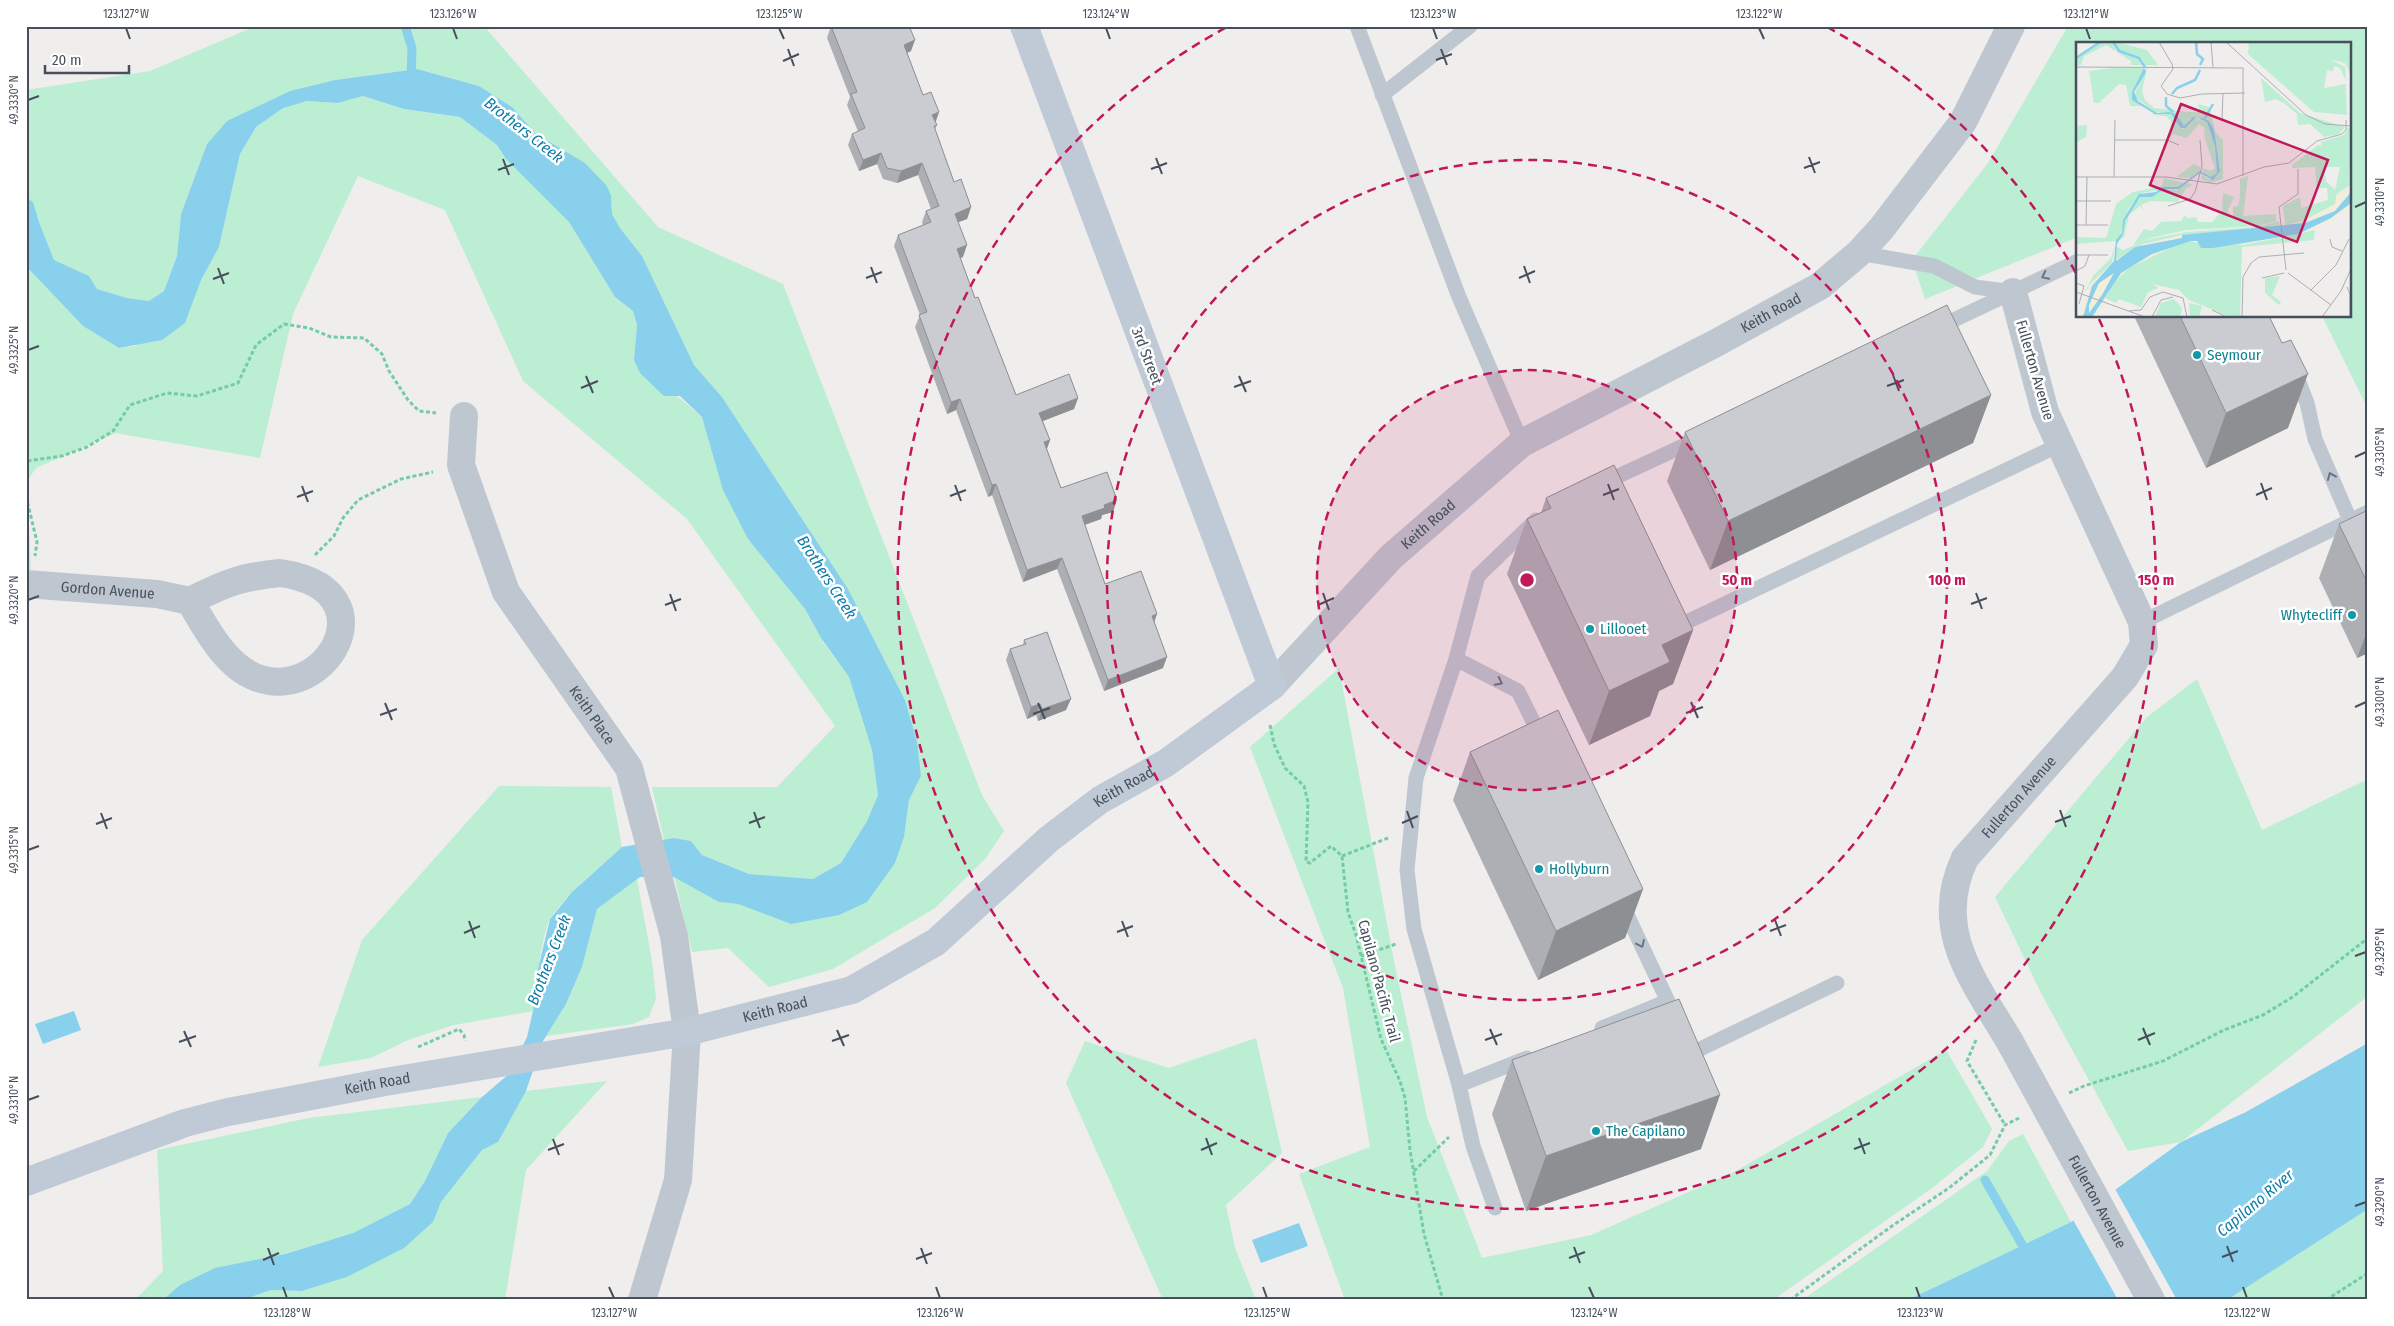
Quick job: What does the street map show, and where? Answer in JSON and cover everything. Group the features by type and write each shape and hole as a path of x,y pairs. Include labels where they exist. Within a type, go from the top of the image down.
{"street":[{"name":"3rd Street","path":"1024,26 1272,686"},
{"name":"Keith Road","path":"26,1182 185,1123 228,1112 399,1080 687,1032 852,990 936,942 1049,840 1100,800 1166,763 1272,686 1391,557 1522,442 1716,343 1820,286 1859,253 1881,229 1963,122 2011,26"},
{"name":"Fullerton Avenue","path":"2013,292 2044,412 2142,622 2144,645 2125,677 1965,858 1957,875 1951,915 1954,935 1970,974 2010,1042 2150,1300"},
{"name":"Keith Place","path":"464,416 461,465 506,592 628,768 674,936 687,1032 678,1180 642,1300"},
{"path":"280,573 304,578 319,584 337,604 341,633 337,646 328,660 315,670 296,679 277,682 258,678 242,668 223,653 190,601 220,585 247,576 280,573"},
{"name":"Gordon Avenue","path":"28,584 157,594 190,601"}],"lane":[{"path":"1357,26 1459,297 1522,442"},
{"path":"1382,95 1470,26"},
{"path":"1859,253 1934,266 1975,287 2013,292"},
{"path":"1923,334 2076,262"},
{"path":"2289,359 2307,403 2315,439 2350,520"},
{"path":"1608,502 1596,487 1708,435"},
{"path":"1663,612 1672,629 2059,445"},
{"path":"1495,1208 1473,1146 1459,1085 1416,938 1407,870 1416,778 1456,659 1478,576 1512,541 1550,508"},
{"path":"2142,622 2368,512"},
{"path":"1456,659 1518,691 1548,750"},
{"path":"1617,892 1694,1052 1837,983"},
{"path":"1586,1034 1668,1001"},
{"path":"1459,1085 1541,1052"}],"path":[{"path":"26,467 27,461 62,456 87,448 114,431 130,405 167,393 197,396 238,383 256,345 284,324 308,328 331,337 364,338 382,354 389,372 408,400 419,411 464,416"},
{"path":"304,578 312,558 334,536 343,518 358,500 400,479 461,465"},
{"path":"26,496 37,542 28,584"},
{"path":"1270,725 1274,744 1285,768 1304,786 1308,802 1306,862 1310,863 1331,846 1342,856 1411,829"},
{"name":"Capilano Pacific Trail","path":"1342,856 1348,912 1361,956 1381,1039 1400,1081 1405,1098 1424,1234 1443,1300"},
{"path":"1361,956 1416,938"},
{"path":"2066,1095 2084,1086 2162,1061 2224,1030 2263,1015 2294,996 2368,938"},
{"path":"1978,1037 1967,1061 2005,1125"},
{"path":"1790,1300 1892,1226 1949,1188 1990,1155 2005,1125 2022,1116"},
{"path":"1414,1171 1421,1166 1431,1152 1467,1121"},
{"path":"2326,1300 2368,1273"}],"green space":[{"path":"256,26 484,26 658,227 783,284 982,795 1004,831 985,859 935,908 833,969 769,987 728,948 692,952 674,876 719,902 738,904 791,924 895,863 904,837 909,800 921,776 905,700 848,589 722,397 694,365 642,256 620,228 612,214 611,195 585,163 535,133 512,107 479,86 417,69 335,80 290,91 207,144 181,214 177,256 164,291 149,301 127,298 97,289 89,276 54,260 33,202 26,197 26,90 150,71"},
{"path":"2068,26 2368,26 2368,409 2323,318 2352,318 2352,42 2076,42 2076,238 1925,299 1912,260 1988,163"},
{"path":"363,96 404,109 460,117 497,145 506,159 569,222 615,297 633,311 637,325 634,360 702,417 748,539 805,609 823,642 849,677 872,750 878,795 867,821 841,863 813,879 749,874 702,855 691,841 674,838 664,840 652,787 777,787 835,726 687,519 523,381 445,210 358,176 293,314 260,458 115,433 36,468 27,481 31,570 26,569 26,266 83,326 119,348 136,346 201,280 219,247 240,154 256,127 283,107 307,101 338,103"},
{"path":"1339,668 1394,961 1427,1117 1482,1258 1591,1235 1734,1172 1946,1050 1992,1129 1983,1147 1932,1188 1773,1300 1345,1300 1299,1174 1370,1147 1343,988 1250,747"},
{"path":"2197,679 2262,830 2368,779 2368,996 2181,1142 2128,1151 2042,995 1995,897 2147,717"},
{"path":"499,786 611,787 622,847 575,889 551,917 542,948 533,1011 454,1025 408,1040 371,1058 318,1067 362,940"},
{"path":"637,879 652,961 656,999 649,1017 633,1024 546,1036 566,1004 582,967 597,909"},
{"path":"1256,1038 1282,1153 1226,1205 1235,1248 1256,1300 1163,1300 1066,1083 1085,1041 1169,1068"},
{"path":"607,1081 526,1170 505,1300 243,1300 271,1290 302,1291 347,1277 403,1248 433,1222 441,1202 482,1150 498,1142 526,1091"},
{"path":"482,1097 448,1133 425,1181 410,1204 353,1233 180,1285 163,1300 135,1300 163,1271 157,1150 309,1118"},
{"path":"2023,1134 2071,1222 1908,1300 1802,1300 1987,1171 2009,1141"},
{"path":"2368,1209 2368,1300 2227,1300"}],"water":[{"name":"Brothers Creek","path":"417,69 479,86 512,107 535,133 585,163 606,185 611,195 612,214 620,228 642,256 694,365 722,397 848,589 905,700 917,742 921,776 909,800 904,837 895,863 867,902 839,915 791,924 738,904 719,902 674,877 640,877 597,909 582,967 566,1004 543,1041 526,1091 498,1142 482,1150 441,1202 433,1222 404,1248 347,1277 302,1291 271,1290 243,1300 163,1300 180,1285 215,1268 285,1254 353,1233 410,1204 425,1181 448,1133 482,1097 509,1074 527,1037 533,1011 536,977 550,919 572,892 622,847 674,838 691,841 702,855 749,874 813,879 841,863 867,821 878,795 872,750 849,677 821,638 805,609 748,539 723,490 702,417 680,396 664,396 640,373 634,360 637,325 633,311 615,297 569,222 506,159 497,145 460,117 404,109 363,96 338,103 307,101 283,108 256,127 240,154 219,247 201,280 185,323 162,340 119,348 83,326 26,266 26,197 33,202 54,260 89,276 97,289 127,298 149,301 164,291 177,256 181,214 207,144 227,121 290,91 335,80"},
{"path":"74,1011 81,1030 43,1044 35,1024"},
{"name":"Capilano River","path":"2368,1043 2368,1209 2227,1300 1908,1300 2071,1222 2181,1142 2246,1112"},
{"path":"1299,1223 1308,1246 1261,1263 1252,1240"}],"pier":[{"path":"2114,1187 2177,1300 2118,1300 2072,1218"}],"building":[{"path":"831,26 909,26 915,40 904,45 923,95 931,92 939,112 932,115 937,125 934,126 954,182 961,179 971,207 955,214 967,245 957,249 975,298 978,297 1016,395 1069,374 1078,398 1039,413 1050,440 1044,442 1061,488 1107,472 1117,500 1104,505 1105,508 1082,516 1105,584 1141,571 1157,614 1152,616 1167,657 1108,680 1062,558 1027,570 996,484 992,485 960,399 951,402 919,315 927,312 898,235 931,222 926,211 939,206 922,163 901,171 887,168 881,153 863,160 852,134 865,128 851,94 857,92"},
{"path":"1947,305 1991,395 1728,521 1685,432"},
{"path":"2181,318 2270,318 2282,343 2291,340 2308,374 2226,413"},
{"path":"1614,465 1693,630 1662,645 1670,662 1609,691 1527,519 1551,508 1546,498"},
{"path":"2368,510 2368,584 2339,524"},
{"path":"1047,632 1071,699 1042,709 1040,704 1031,707 1010,649 1026,644 1024,640"},
{"path":"1558,710 1643,889 1556,931 1470,752"},
{"path":"1679,999 1720,1095 1546,1156 1512,1060"}],"waterway":[{"path":"405,26 412,48 411,80"},
{"path":"1985,1180 2028,1255"}],"place":[{"name":"Seymour","path":"2197,355"},
{"name":"Whytecliff","path":"2352,615"},
{"name":"Lillooet","path":"1590,629"},
{"name":"Hollyburn","path":"1539,869"},
{"name":"The Capilano","path":"1596,1131"}]}
